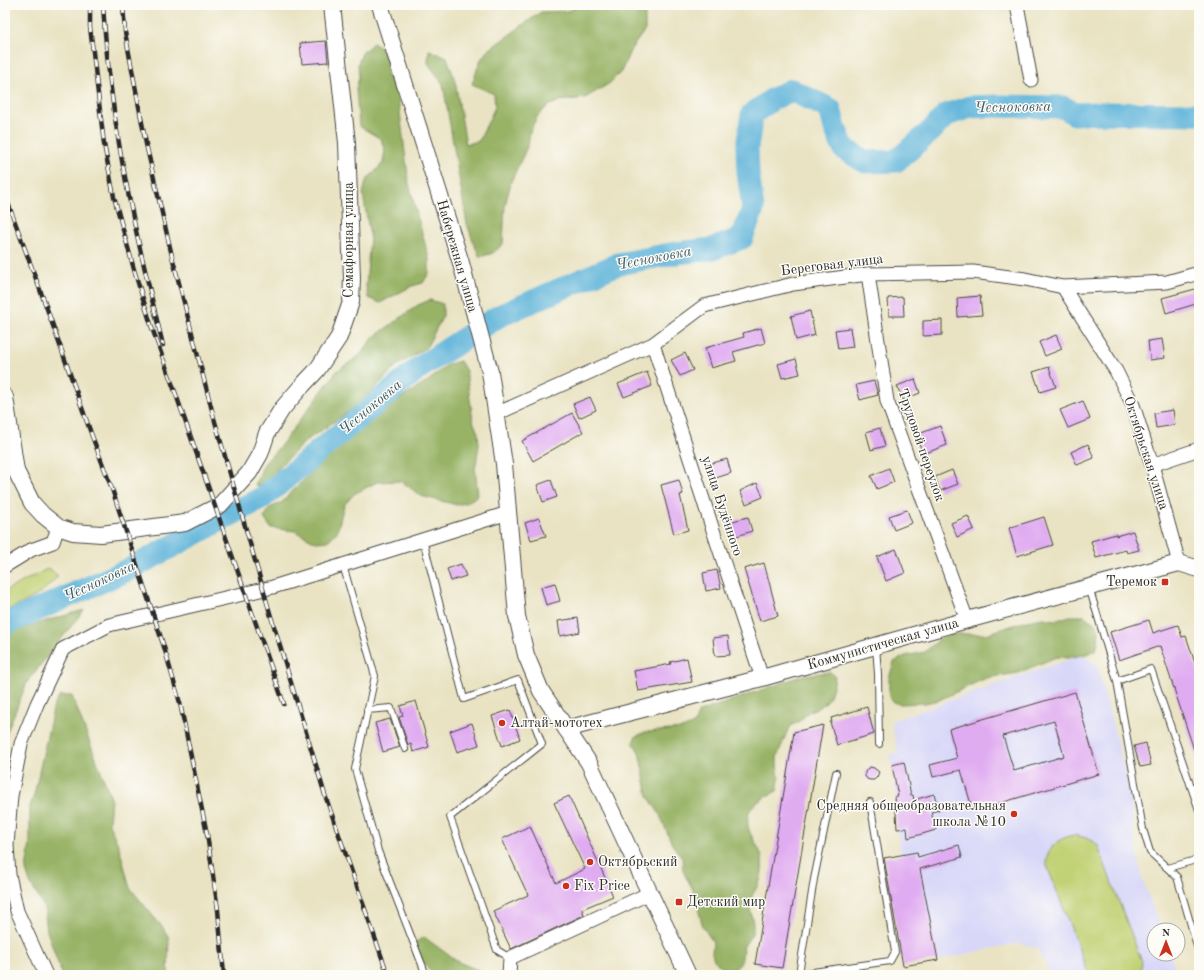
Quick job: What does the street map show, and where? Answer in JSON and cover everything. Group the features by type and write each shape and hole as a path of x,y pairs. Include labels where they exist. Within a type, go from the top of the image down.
{"street":[{"name":"Семафорная улица","path":"5,397 16,471 32,503 43,515 58,527 72,532 101,534 185,523 220,505 249,473 260,454 267,433 282,409 317,370 339,337 351,302 352,278 348,143 332,5"},
{"name":"Набережная улица","path":"380,5 461,263 490,372 504,464 508,513"},
{"path":"1017,5 1031,80"},
{"name":"Береговая улица","path":"496,414 653,344 704,306 793,284 868,274 973,272 1025,278 1063,286 1167,282 1199,273"},
{"name":"Трудовой переулок","path":"868,274 887,401 967,620"},
{"name":"Октябрьская улица","path":"1063,286 1116,371 1133,405 1152,465 1179,563"},
{"name":"улица Будённого","path":"653,344 709,520 762,678"},
{"path":"1152,465 1199,449"},
{"path":"46,975 17,911 9,875 7,845 10,796 21,744 37,704 63,649 109,625 273,587 508,513 517,616 526,655 541,690 589,763 688,975"},
{"path":"5,566 32,550 53,542 58,527"},
{"path":"1179,563 1199,569"},
{"name":"Коммунистическая улица","path":"566,729 762,678 967,620 1179,563"},
{"path":"509,975 510,958 650,893"}],"lane":[{"path":"423,540 464,699 518,680 542,744 450,816 497,950 510,958"},
{"path":"343,565 374,676 355,769 378,850 426,975"},
{"path":"1089,588 1117,681 1144,829 1150,852 1177,877 1199,953"},
{"path":"876,646 879,744"},
{"path":"1117,681 1151,669 1199,810"},
{"path":"367,710 391,708 405,748"},
{"path":"836,773 814,879 798,975 890,961 895,952 870,802"},
{"path":"1168,868 1199,859"}],"shaded area":[{"name":"Средняя общеобразовательная школа №10","path":"1082,655 1097,665 1132,799 1133,832 1143,881 1158,922 1146,922 1146,962 1173,962 1178,975 1051,975 1037,948 1017,943 938,960 917,853 901,855 897,829 895,780 890,754 898,752 891,721"}],"green space":[{"path":"579,5 645,5 645,30 631,49 621,72 610,83 585,98 559,101 548,106 537,117 530,131 528,145 512,179 505,205 503,244 493,253 480,257 467,224 443,84 428,63 429,50 447,57 455,81 466,144 479,141 495,107 494,94 472,84 480,61 487,51 541,12 567,11 578,7"},
{"path":"373,43 384,50 387,63 387,75 398,97 409,184 429,259 429,273 423,283 412,286 380,303 368,298 366,286 370,236 363,194 366,181 383,163 385,150 381,139 359,126 356,89 359,77 358,64 362,53"},
{"path":"430,300 443,304 443,316 426,348 396,366 360,404 307,440 280,466 267,487 255,485 264,464 282,444 337,371 359,356 374,337 418,305"},
{"path":"460,361 466,371 473,421 478,433 479,445 475,470 478,495 468,502 457,505 421,496 401,481 377,482 354,494 344,505 337,532 328,541 316,542 295,531 271,528 264,518 270,508 281,503 343,440 364,426 382,410 427,382 447,365"},
{"path":"49,568 58,576 52,583 34,597 5,611 5,591"},
{"path":"84,610 27,682 5,737 5,633"},
{"path":"1070,616 1084,616 1096,624 1099,630 1098,643 1096,649 1090,653 1069,658 1056,657 1018,673 986,678 939,700 925,703 899,704 893,702 889,697 889,678 894,662 905,656 925,652 943,636 958,634 986,634 1027,621 1043,618 1056,620"},
{"path":"830,672 835,676 830,696 826,702 815,710 809,711 801,720 791,726 787,732 777,757 779,778 777,791 758,802 750,810 748,818 749,831 761,853 762,873 750,903 753,931 744,946 740,964 734,969 727,971 714,960 712,953 713,942 703,927 693,890 683,871 682,858 672,844 659,813 648,796 639,752 633,742 636,736 647,732 682,729 694,724 699,712 804,675"},
{"path":"60,696 72,696 111,798 109,824 119,847 130,888 163,928 169,938 168,975 62,975 47,931 44,907 30,883 26,870 30,843 30,806 34,795 54,705"},
{"path":"1074,835 1086,838 1097,844 1142,962 1139,975 1089,975 1046,863 1049,852 1055,844 1063,838"},
{"path":"424,937 458,962 483,972 485,975 433,975 424,962 415,956 414,943"}],"building":[{"path":"326,41 328,62 302,64 300,43"},
{"path":"1199,288 1199,303 1166,313 1162,298"},
{"path":"980,296 982,315 958,317 957,298"},
{"path":"903,297 904,316 889,316 888,298"},
{"path":"810,311 815,335 796,340 791,316"},
{"path":"942,320 942,335 923,336 923,321"},
{"path":"761,328 765,343 733,352 736,361 711,368 705,348 744,337 743,333"},
{"path":"850,328 853,347 838,349 835,330"},
{"path":"1056,335 1062,349 1045,356 1039,342"},
{"path":"1162,339 1165,358 1150,360 1148,341"},
{"path":"685,353 693,370 680,376 671,360"},
{"path":"796,359 800,374 782,378 778,364"},
{"path":"1049,367 1056,387 1040,392 1033,372"},
{"path":"647,372 652,386 624,397 618,384"},
{"path":"915,379 920,393 903,400 897,386"},
{"path":"874,381 878,395 860,400 856,385"},
{"path":"590,397 596,410 579,418 573,404"},
{"path":"1083,401 1090,419 1068,428 1060,410"},
{"path":"1173,410 1175,425 1156,428 1154,413"},
{"path":"572,413 583,432 533,461 522,441"},
{"path":"940,426 947,445 923,454 916,435"},
{"path":"880,428 885,446 871,450 866,432"},
{"path":"1088,444 1094,458 1077,465 1071,452"},
{"path":"727,459 731,473 713,479 709,464"},
{"path":"889,468 894,482 877,489 871,476"},
{"path":"952,470 958,484 940,491 935,477"},
{"path":"551,480 557,497 543,502 537,485"},
{"path":"679,480 683,494 680,495 688,530 674,534 661,485"},
{"path":"757,483 763,497 746,504 740,491"},
{"path":"907,510 912,523 894,530 889,516"},
{"path":"968,516 974,529 957,537 951,523"},
{"path":"748,517 752,531 734,537 729,522"},
{"path":"1044,517 1053,545 1017,556 1009,528"},
{"path":"539,518 546,536 531,540 525,523"},
{"path":"1133,531 1139,550 1127,553 1126,550 1096,558 1091,541"},
{"path":"896,549 905,573 886,581 877,557"},
{"path":"764,563 778,616 760,621 744,569"},
{"path":"461,564 466,576 451,581 447,569"},
{"path":"717,570 721,588 706,591 703,573"},
{"path":"555,583 560,601 546,605 541,587"},
{"path":"578,618 580,632 560,636 558,621"},
{"path":"1149,620 1153,633 1178,625 1182,637 1186,636 1199,675 1199,759 1197,759 1160,646 1119,660 1110,632"},
{"path":"728,636 730,655 715,656 713,638"},
{"path":"687,658 692,682 638,691 634,671 671,664 670,662"},
{"path":"1075,692 1099,774 973,811 961,770 933,777 930,765 957,758 949,729","holes":["1054,721 1064,756 1014,771 1003,736"]},
{"path":"416,701 429,747 413,752 411,744 408,745 399,717 403,716 400,706"},
{"path":"867,707 874,734 837,745 830,722 832,722 831,718"},
{"path":"510,710 520,739 502,746 492,716"},
{"path":"390,719 400,747 383,752 375,723"},
{"path":"472,723 479,745 457,752 450,731"},
{"path":"823,725 782,968 755,964 794,732"},
{"path":"1146,743 1151,765 1140,767 1134,746"},
{"path":"904,762 911,795 913,795 914,800 934,794 939,810 931,812 936,830 908,838 907,828 897,829 895,796 898,796 892,765"},
{"path":"870,767 879,772 874,780 867,779 865,776 865,772"},
{"path":"569,796 613,896 582,909 584,915 511,949 493,911 528,895 502,839 530,826 556,883 585,869 554,803"},
{"path":"959,845 962,857 920,869 938,960 903,966 884,858 917,852 918,857"}],"waterway":[{"name":"Чесноковка","path":"5,624 128,570 262,498 419,368 499,316 618,264 676,253 712,249 742,238 753,209 748,172 747,148 752,114 773,99 791,90 830,109 835,128 844,149 866,162 896,161 932,130 946,115 970,107 1063,107 1075,114 1199,114"}],"railway":[{"path":"90,5 90,27 104,144 114,197 135,273 152,328 284,704"},
{"path":"103,5 110,85 118,141 142,258 163,345"},
{"path":"123,5 125,32 146,144 172,256 214,418 270,613 325,795 388,975"},
{"path":"5,195 112,489 164,647 180,703 207,834 218,910 224,975"}],"place":[{"name":"Теремок","path":"1165,582"},
{"name":"Алтай-мототех","path":"502,723"},
{"name":"Средняя общеобразовательная школа №10","path":"1014,814"},
{"name":"Октябрьский","path":"590,862"},
{"name":"Fix Price","path":"566,886"},
{"name":"Детский мир","path":"679,902"}]}
